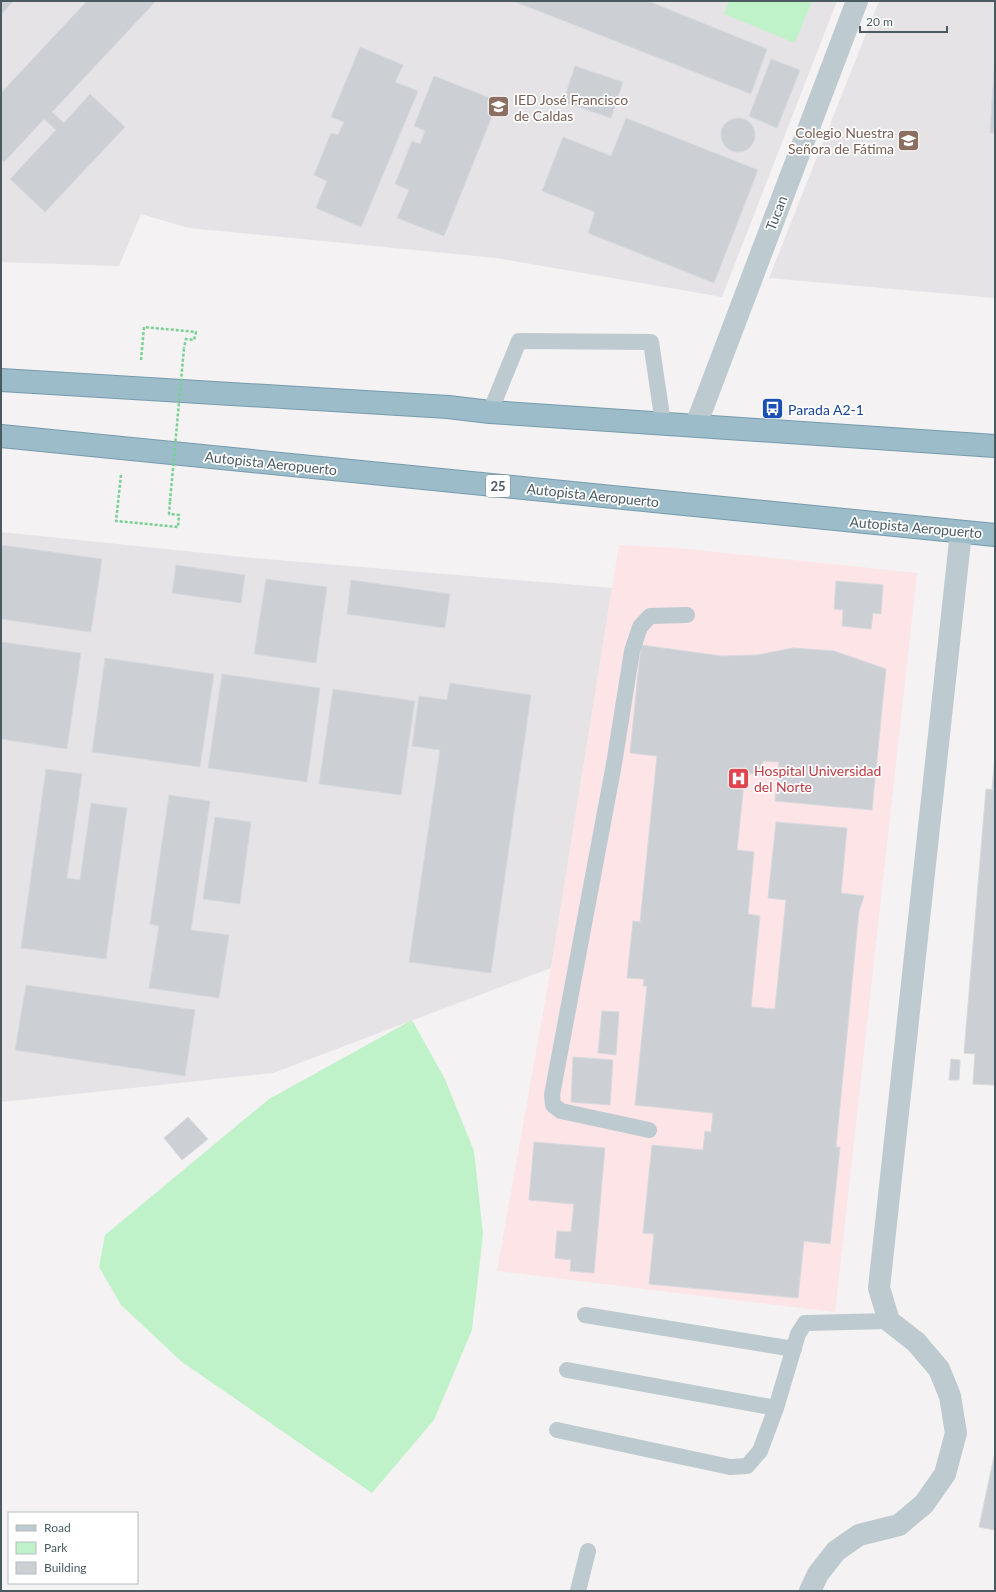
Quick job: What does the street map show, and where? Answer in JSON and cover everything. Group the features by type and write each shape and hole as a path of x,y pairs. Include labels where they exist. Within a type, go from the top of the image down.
{"highway":[{"path":"1,380 448,407 490,412 995,446"},
{"name":"Autopista Aeropuerto","path":"1,436 995,535"}],"street":[{"name":"Tucan","path":"696,425 857,1"},
{"path":"810,1591 818,1574 836,1551 859,1535 899,1525 924,1504 945,1474 956,1433 950,1396 939,1369 916,1342 889,1321 878,1288 961,532"}],"lane":[{"path":"490,412 520,341 651,342 663,423"},
{"path":"649,1130 561,1111 553,1105 552,1095 614,764 632,651 640,628 650,616 687,615"},
{"path":"585,1315 794,1349"},
{"path":"557,1430 730,1467 747,1466 760,1451 776,1408 798,1334 805,1323 889,1321"},
{"path":"566,1370 776,1408"},
{"path":"578,1591 588,1551"}],"path":[{"path":"121,472 116,521 178,527 179,515 169,514 184,348 186,339 194,340 196,332 144,327 141,360"}],"shaded area":[{"name":"IED José Francisco de Caldas","path":"1,1 837,1 722,297 496,258 189,228 141,214 119,266 1,262"},
{"name":"Colegio Nuestra Señora de Fátima","path":"879,1 995,1 995,298 769,278"},
{"path":"1,532 253,558 612,588 551,968 273,1073 1,1102"},
{"name":"Hospital Universidad del Norte","path":"619,545 678,548 917,573 835,1312 497,1271 551,968"}],"green space":[{"path":"729,1 812,1 795,43 724,14"},
{"path":"412,1020 445,1079 474,1151 483,1234 472,1330 434,1420 372,1493 182,1362 121,1305 99,1267 105,1235 269,1099"}],"building":[{"path":"1,1 13,1 1,15"},
{"path":"87,1 156,1 52,112 64,123 90,94 125,127 45,212 10,179 56,130 44,119 4,162 1,159 1,93"},
{"path":"513,1 648,1 767,49 751,94"},
{"path":"360,47 403,65 395,82 418,91 361,227 316,208 327,181 314,175 331,133 338,135 344,122 331,117"},
{"path":"995,54 995,133 990,133"},
{"path":"771,59 800,70 777,128 749,116"},
{"path":"575,66 623,82 611,118 563,102"},
{"path":"434,76 498,101 444,236 397,218 409,190 395,184 412,141 420,144 425,131 414,126"},
{"path":"626,118 758,170 714,283 588,233 595,212 542,191 563,137 611,156"},
{"path":"735,118 741,118 745,119 752,125 755,135 754,142 748,149 741,152 735,152 731,151 724,145 721,138 721,132 722,128 728,121"},
{"path":"1,545 102,559 91,632 1,619"},
{"path":"176,565 245,575 241,603 172,593"},
{"path":"266,579 327,587 316,663 254,654"},
{"path":"351,580 450,594 445,628 347,614"},
{"path":"836,581 883,585 881,614 873,613 871,629 842,626 843,610 834,609"},
{"path":"1,642 81,653 67,749 1,739"},
{"path":"641,645 721,656 757,655 793,648 834,651 886,669 872,810 775,801 779,762 763,761 761,775 745,773 737,850 754,852 748,914 760,916 751,1007 775,1009 786,900 768,898 776,822 847,828 841,893 864,896 859,911 836,1147 840,1147 830,1244 804,1241 798,1298 649,1284 654,1234 643,1233 652,1145 703,1150 705,1131 711,1132 713,1113 635,1105 647,986 643,986 644,979 627,978 633,921 640,922 657,756 630,753"},
{"path":"105,658 214,674 200,767 92,752"},
{"path":"222,674 320,688 307,782 208,768"},
{"path":"450,683 531,695 491,973 409,962 440,750 412,746 419,696 447,700"},
{"path":"333,689 415,701 401,795 319,784"},
{"path":"995,754 995,789 992,789"},
{"path":"46,769 82,774 67,878 80,880 91,803 127,808 106,959 21,948"},
{"path":"986,789 995,790 995,1085 973,1084 975,1054 964,1053"},
{"path":"169,795 210,801 191,930 229,935 219,998 149,988 159,926 150,924"},
{"path":"215,817 251,822 240,904 203,899"},
{"path":"26,985 195,1010 185,1076 15,1050"},
{"path":"602,1011 619,1012 616,1055 598,1053"},
{"path":"573,1057 613,1060 610,1105 571,1102"},
{"path":"951,1059 960,1060 959,1080 949,1080"},
{"path":"188,1117 208,1139 182,1160 164,1138"},
{"path":"534,1142 605,1148 594,1273 570,1271 571,1260 555,1258 557,1231 571,1232 574,1204 529,1200"},
{"path":"995,1452 995,1530 979,1527"}],"place":[{"name":"IED José Francisco de Caldas","path":"499,107"},
{"name":"Colegio Nuestra Señora de Fátima","path":"909,140"},
{"name":"Parada A2-1","path":"772,409"},
{"name":"Hospital Universidad del Norte","path":"738,778"}]}
